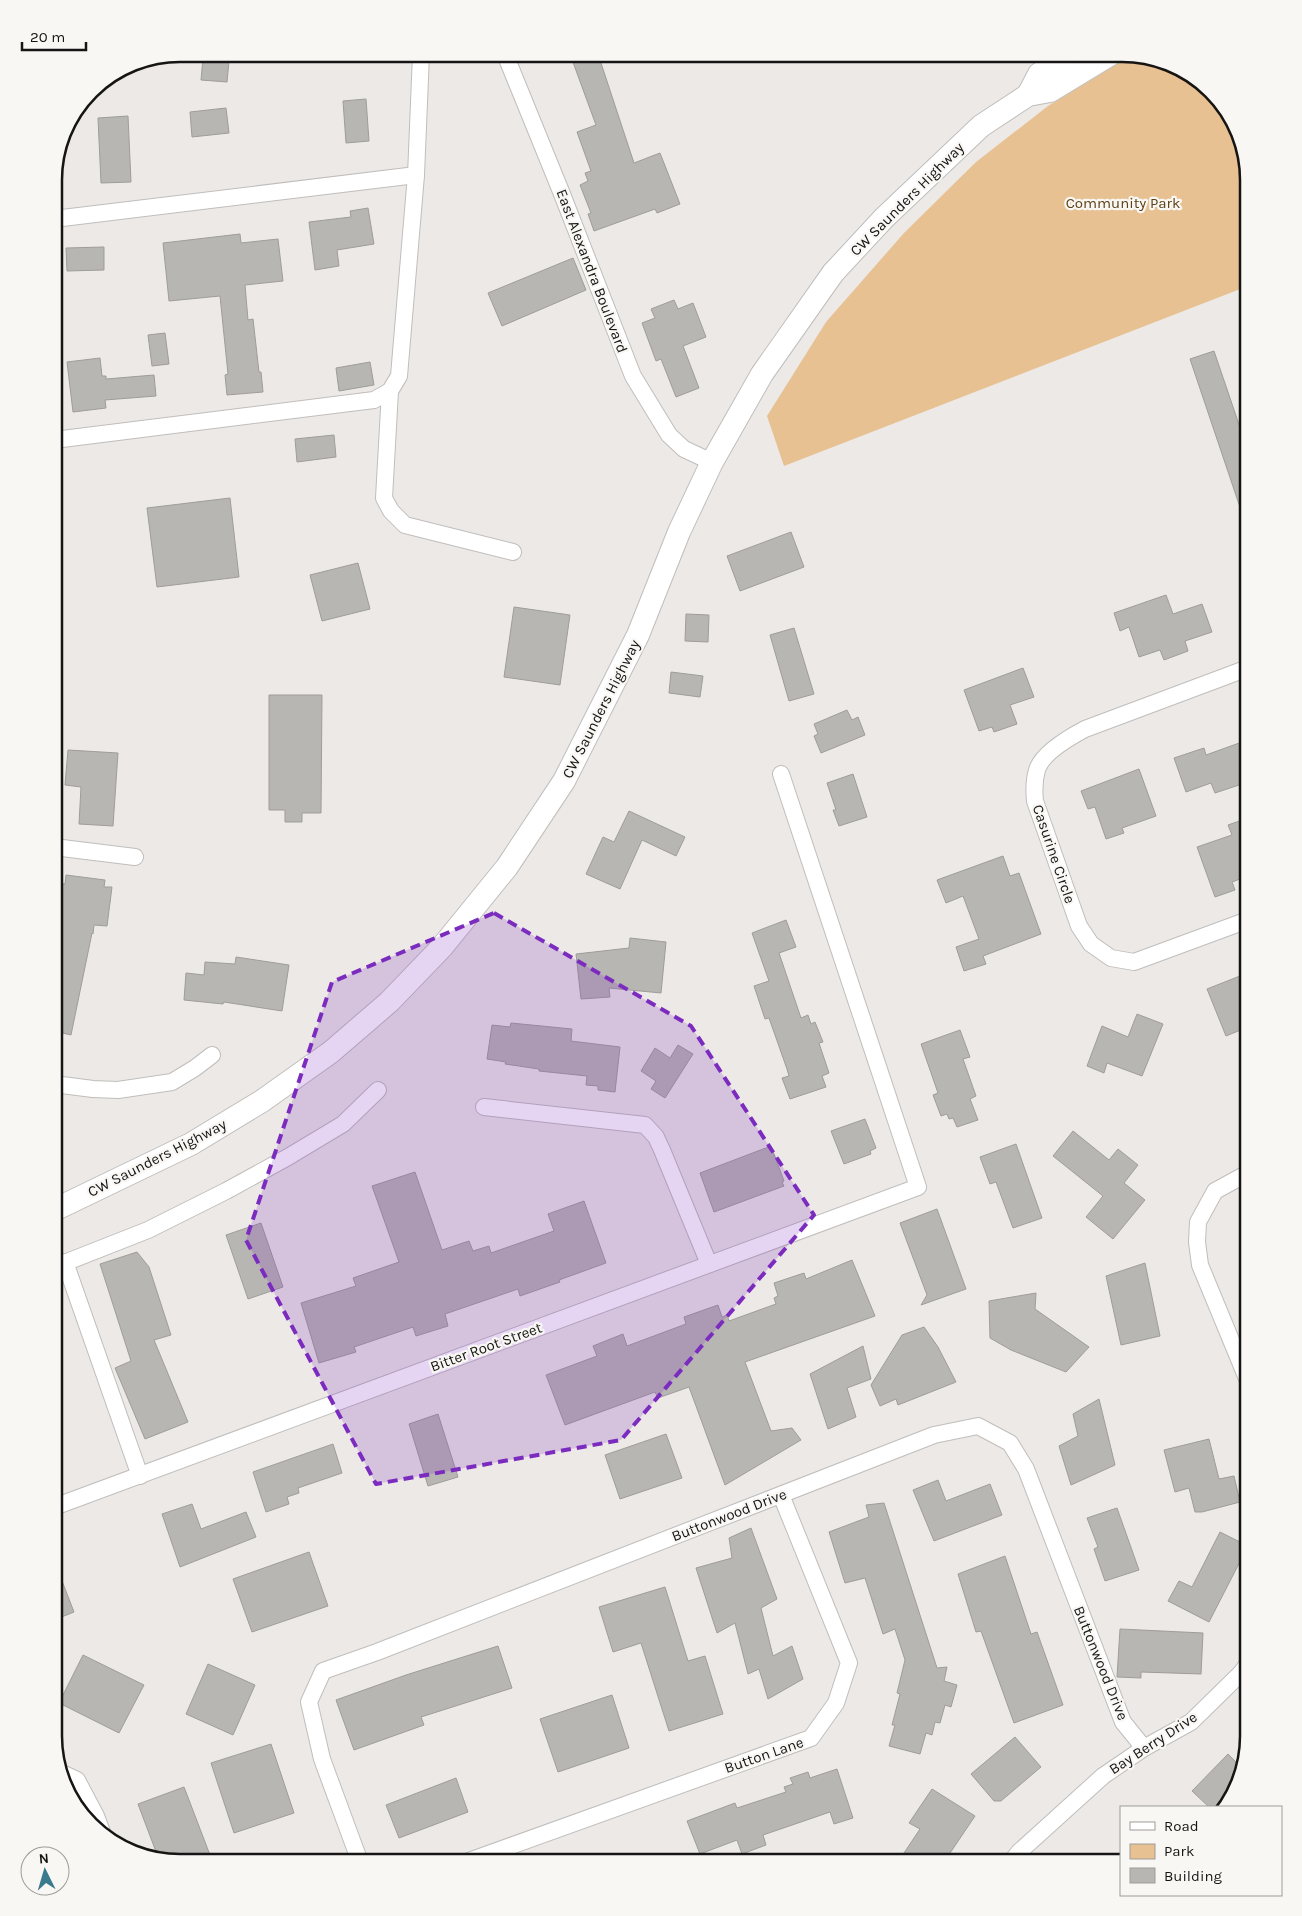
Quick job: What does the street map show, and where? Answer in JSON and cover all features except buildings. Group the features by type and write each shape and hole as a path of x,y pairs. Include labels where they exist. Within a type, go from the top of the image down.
{"main road":[{"name":"CW Saunders Highway","path":"1028,95 1039,74 1056,63"},
{"name":"CW Saunders Highway","path":"62,1206 191,1144 262,1101 338,1046 389,1002 442,947 507,867 564,781 638,635 679,532 712,462 762,374 834,273 884,218 981,126 1028,95 1050,91 1096,63"}],"street":[{"path":"421,62 416,175 399,376 390,391 384,498 391,511 405,525 512,552"},
{"name":"East Alexandra Boulevard","path":"508,62 566,203 633,376 669,435 684,449 712,462"},
{"path":"63,218 416,175"},
{"path":"63,439 374,400 390,391"},
{"name":"Casurine Circle","path":"1240,671 1084,729 1066,738 1038,767 1034,784 1035,801 1079,926 1091,944 1111,958 1134,962 1240,923"},
{"name":"Bitter Root Street","path":"62,1504 918,1187 781,774"},
{"path":"63,848 135,857"},
{"path":"62,1085 118,1090 172,1082 196,1068 212,1055"},
{"path":"62,1263 148,1230 272,1166 343,1124 378,1090"},
{"path":"484,1107 645,1125 656,1137 662,1150 709,1264"},
{"path":"1240,1176 1215,1191 1198,1222 1196,1242 1200,1265 1240,1362"},
{"path":"62,1273 140,1476"},
{"name":"Buttonwood Drive","path":"357,1853 322,1759 309,1702 323,1671 386,1649 934,1436 978,1426 1010,1443 1026,1468 1123,1722 1144,1748"},
{"name":"Button Lane","path":"490,1853 811,1738 836,1703 849,1663 781,1495"},
{"name":"Bay Berry Drive","path":"1017,1854 1103,1776 1144,1748 1191,1722 1240,1674"},
{"path":"70,1777 77,1780 97,1819"}],"highlighted area":[{"path":"494,913 691,1026 814,1215 621,1440 376,1484 246,1240 332,982"}],"green space":[{"name":"Community Park","path":"1119,63 1137,64 1167,71 1181,78 1205,97 1224,121 1231,135 1238,165 1240,180 1240,289 784,466 767,416 826,322 904,233 976,162 1048,106"}]}
